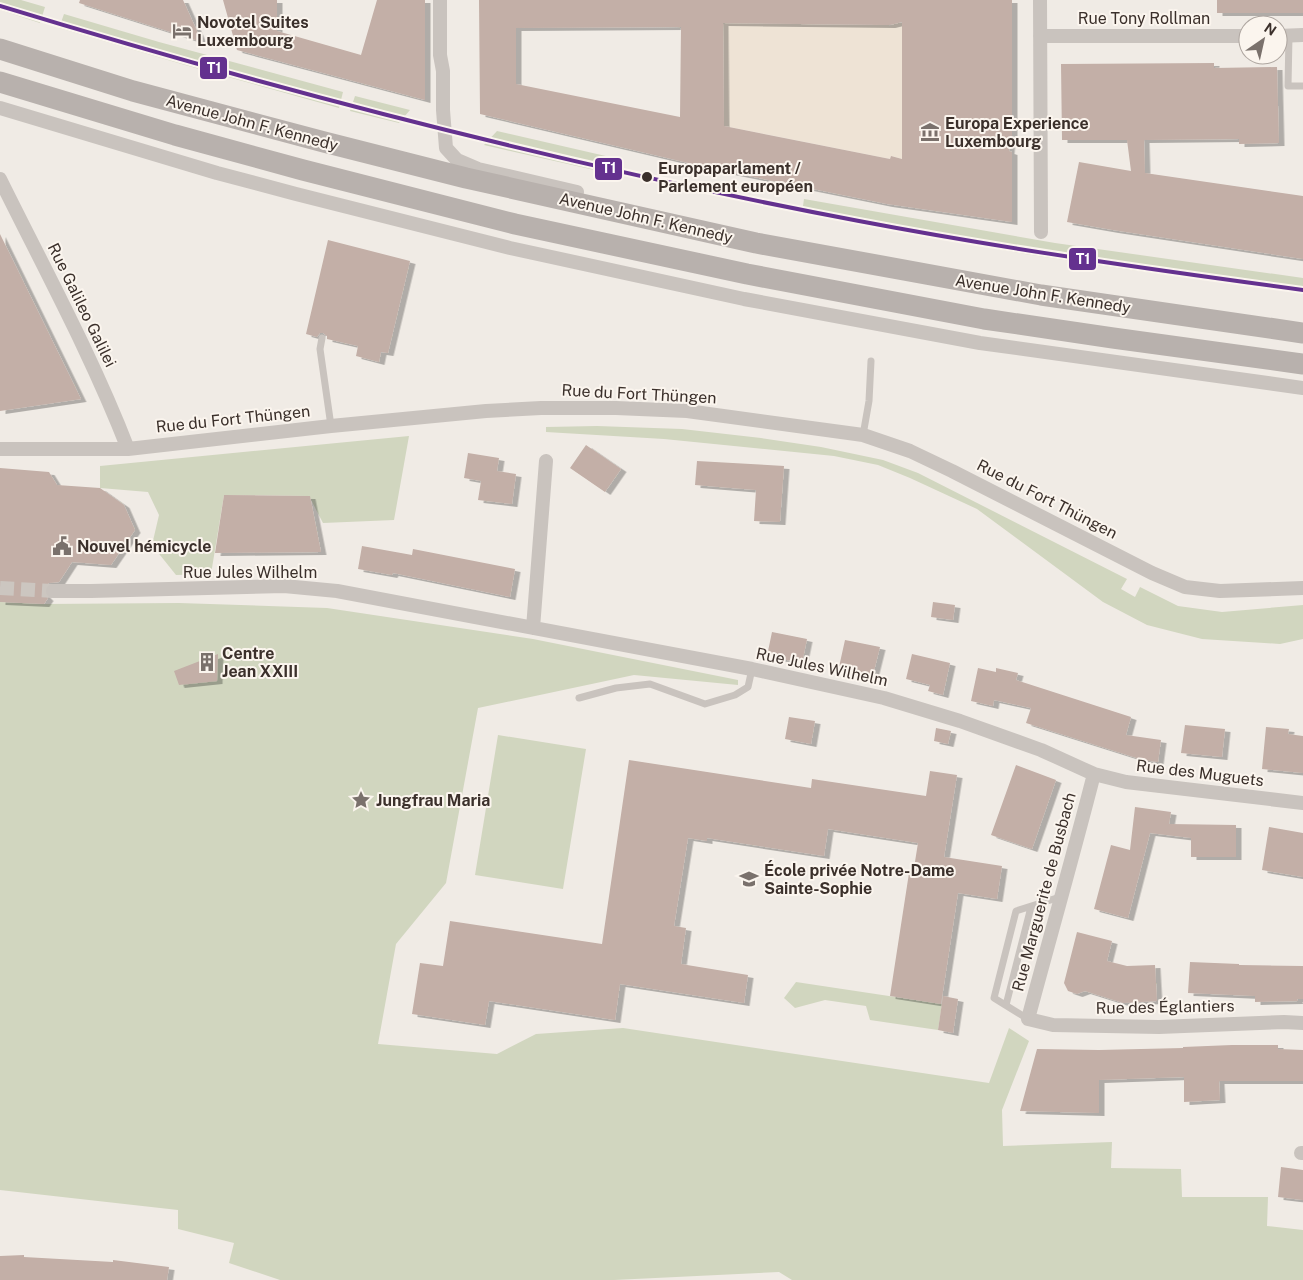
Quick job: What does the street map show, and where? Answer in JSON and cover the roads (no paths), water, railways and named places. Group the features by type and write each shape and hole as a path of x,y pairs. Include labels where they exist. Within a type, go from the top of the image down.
{"main road":[{"name":"Avenue John F. Kennedy","path":"0,49 143,93 311,139 466,178 756,243 1041,295 1303,333"},
{"name":"Avenue John F. Kennedy","path":"0,82 248,155 514,224 747,274 984,319 1303,364"}],"street":[{"path":"440,0 440,55 443,71 443,110 446,148 457,160 478,169 588,195 607,210"},
{"path":"1040,0 1041,232"},
{"name":"Rue Tony Rollman","path":"1040,36 1238,36"},
{"path":"0,108 217,173 510,248 744,299 980,344 1303,388"},
{"name":"Rue Galileo Galilei","path":"0,179 72,323 116,417 128,449"},
{"path":"510,248 514,224"},
{"name":"Avenue John F. Kennedy","path":"1071,332 1085,358"},
{"name":"Rue du Fort Thüngen","path":"0,449 128,449 331,426 541,408 616,408 687,411 863,435 910,450 1184,587 1220,592 1303,588"},
{"path":"533,628 546,461"},
{"name":"Rue Jules Wilhelm","path":"53,591 291,587 337,591 752,670 884,698 960,721 1041,750 1094,774"},
{"name":"Rue des Muguets","path":"1094,774 1146,785 1303,803"},
{"name":"Rue Marguerite de Busbach","path":"1028,1019 1094,774"},
{"name":"Rue des Églantiers","path":"1028,1019 1053,1025 1158,1027 1284,1022 1303,1023"}],"lane":[{"path":"1290,35 1288,86 1303,86"},
{"path":"322,338 320,349 331,426"},
{"path":"863,435 869,400 871,361"},
{"path":"579,698 616,688 650,684 705,704 735,695 748,687 752,670"},
{"path":"1028,1019 994,998 1016,911 1060,897"},
{"path":"1006,1005 1032,907"}],"tunnel":[{"path":"0,588 53,591"}],"place":[{"name":"Novotel Suites Luxembourg","path":"182,31"},
{"name":"Europa Experience Luxembourg","path":"930,132"},
{"name":"Europaparlament / Parlement européen","path":"647,177"},
{"name":"Nouvel hémicycle","path":"62,546"},
{"name":"Centre Jean XXIII","path":"207,662"},
{"name":"Jungfrau Maria","path":"361,800"},
{"name":"École privée Notre-Dame Sainte-Sophie","path":"749,879"}]}
